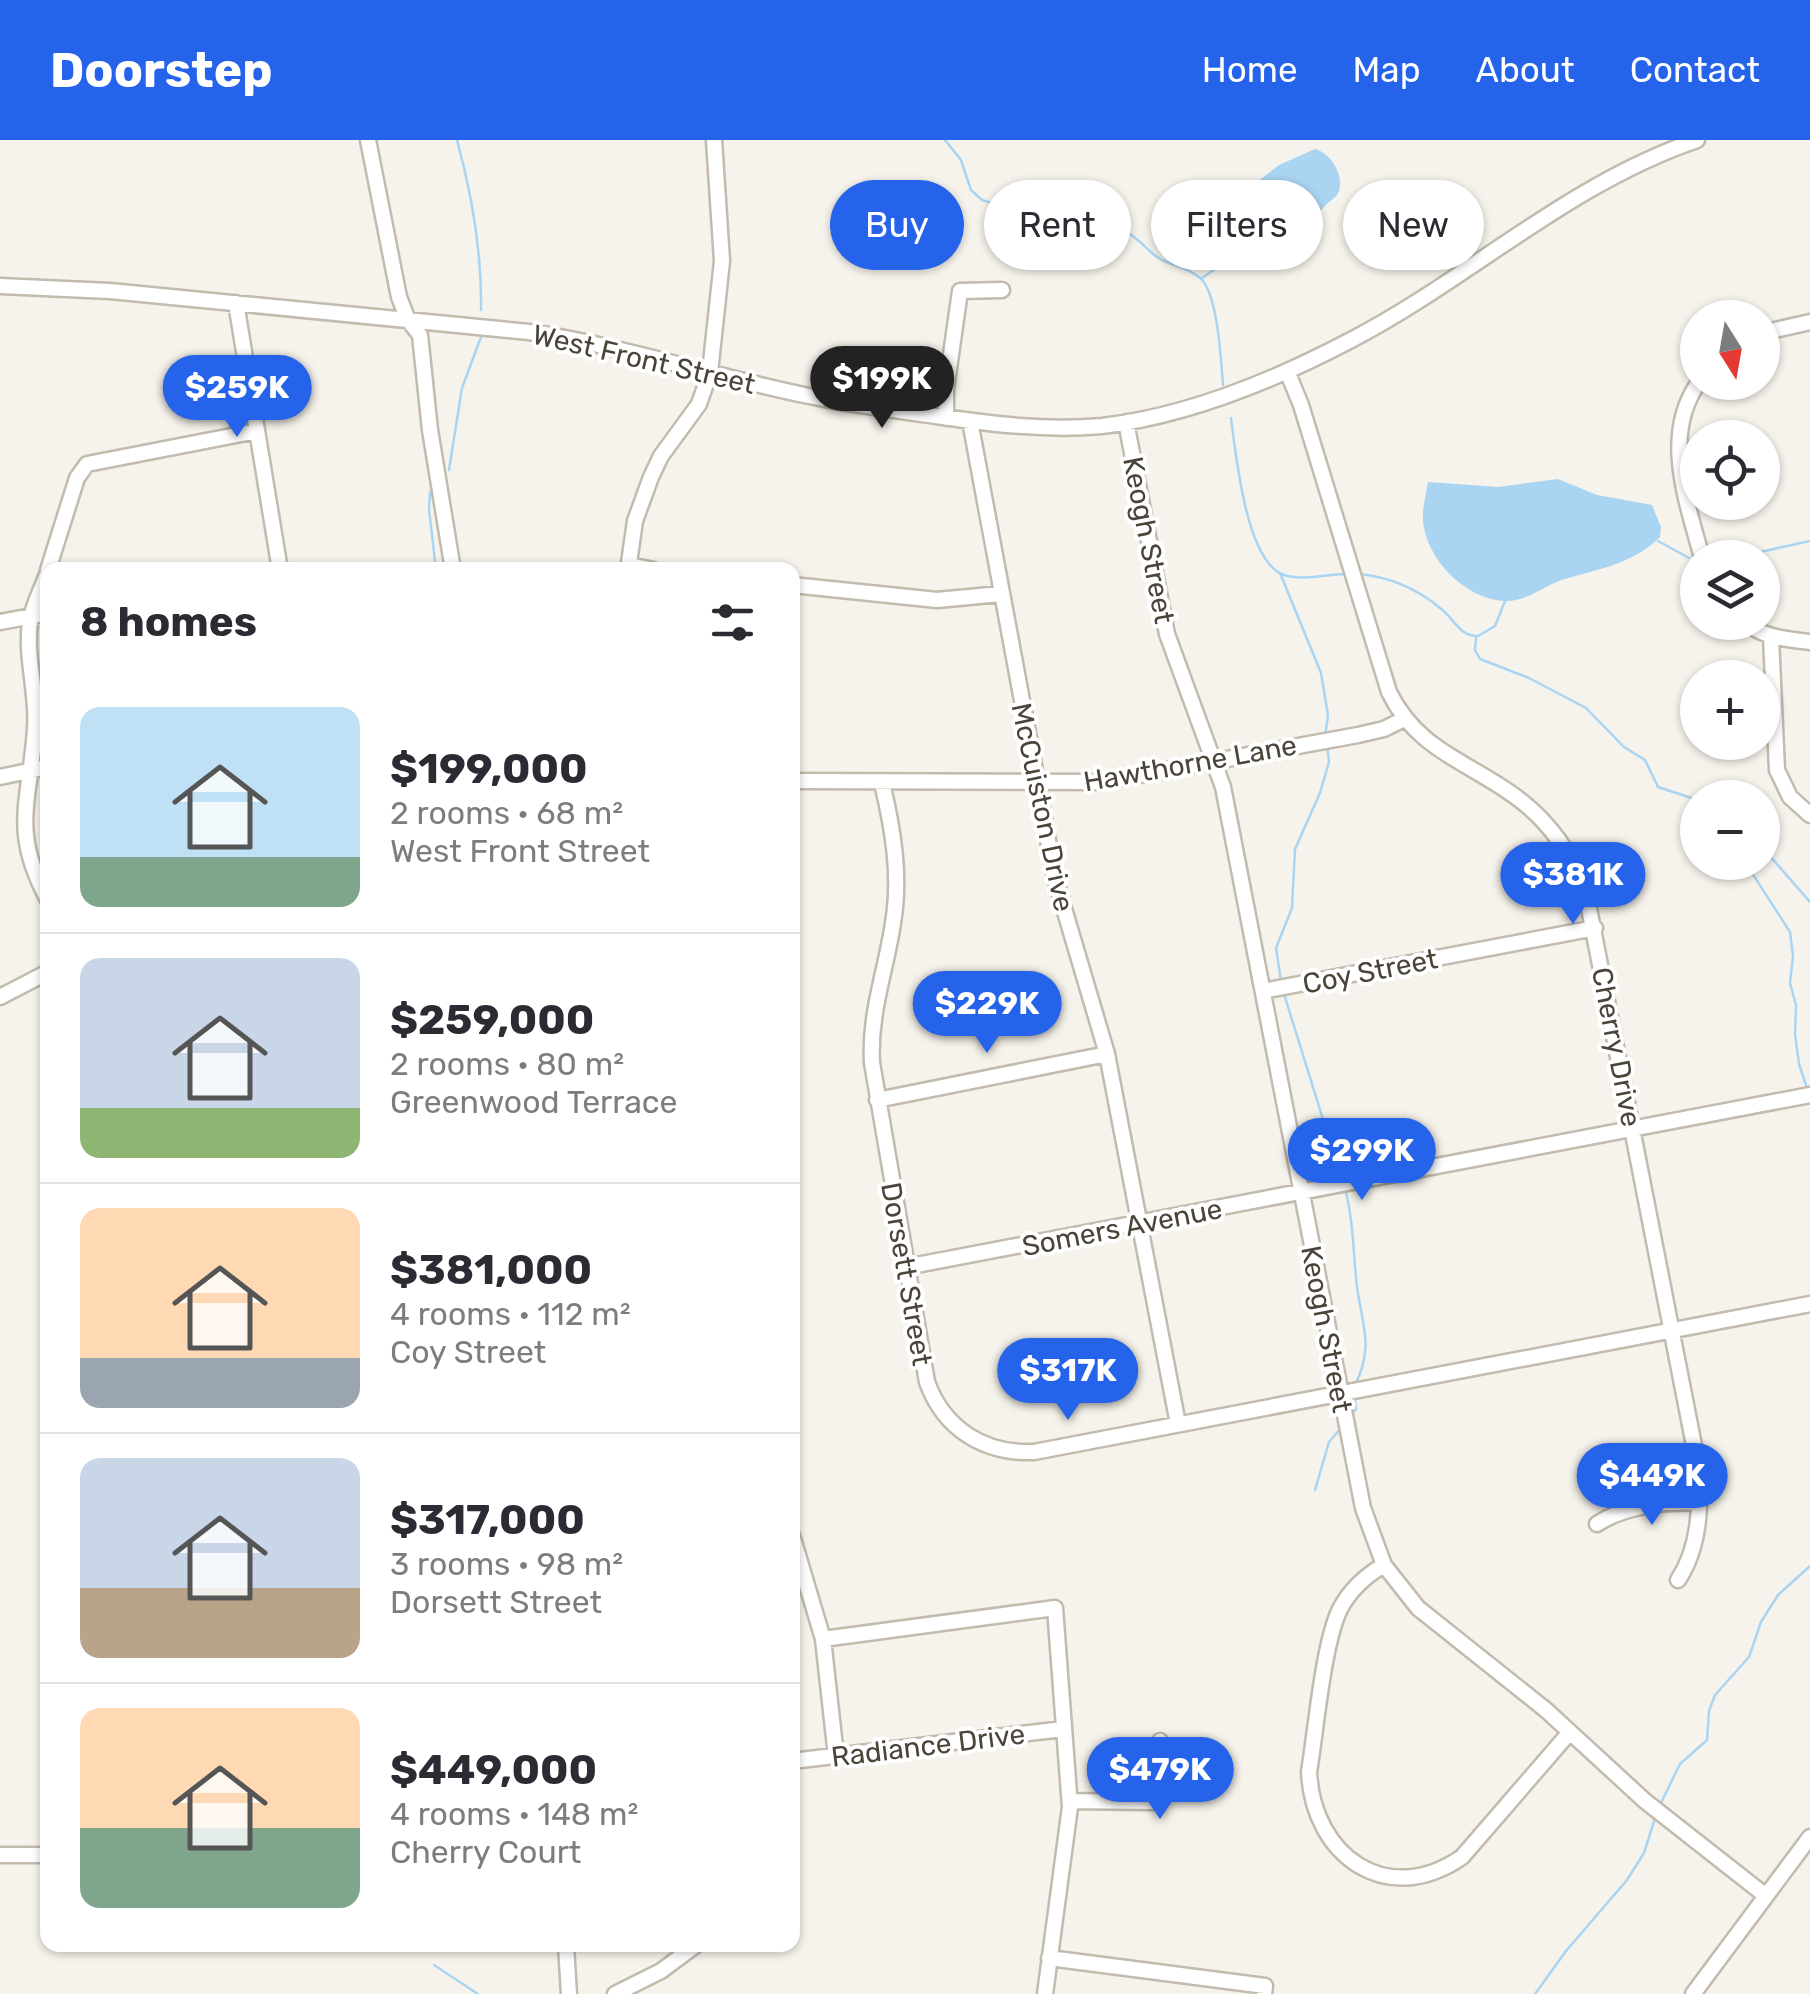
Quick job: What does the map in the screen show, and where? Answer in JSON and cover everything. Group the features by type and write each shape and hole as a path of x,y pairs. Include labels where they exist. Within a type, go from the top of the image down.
{"street":[{"path":"368,140 398,297 420,335 430,430 453,562"},
{"path":"630,562 636,521 651,477 704,393 710,372 722,261 714,140"},
{"name":"West Front Street","path":"0,286 110,291 574,339 810,396 970,421 1053,428 1126,422 1229,394 1287,371 1374,327 1568,200 1636,164 1697,140"},
{"path":"946,418 946,390 960,291 1002,290"},
{"path":"236,303 279,562"},
{"path":"1780,329 1810,322"},
{"name":"Cherry Drive","path":"1287,371 1301,405 1389,692 1404,719 1418,735 1504,789 1541,819 1572,858 1586,888 1698,1466 1694,1546 1678,1580"},
{"path":"1690,400 1678,437 1681,475 1697,540"},
{"name":"McCuiston Drive","path":"970,421 1063,913 1107,1054 1178,1424"},
{"name":"Keogh Street","path":"1126,422 1167,634 1215,761 1232,825 1362,1508 1384,1566 1431,1620 1570,1732 1644,1801 1766,1896"},
{"path":"51,562 77,478 86,464 257,431"},
{"path":"800,586 937,600 1001,594"},
{"path":"40,598 30,617 36,704 24,804 24,840 40,884"},
{"path":"0,622 40,615"},
{"path":"1780,638 1810,642"},
{"path":"1771,640 1777,770 1790,797 1810,816"},
{"name":"Hawthorne Lane","path":"800,781 1101,782 1358,735 1404,719"},
{"path":"0,776 40,768"},
{"name":"Dorsett Street","path":"882,783 897,870 894,920 872,1019 872,1062 931,1393 946,1418 968,1437 1001,1450 1034,1452 1810,1304"},
{"name":"Coy Street","path":"1263,990 1595,928"},
{"path":"0,997 40,976"},
{"path":"877,1100 1107,1054"},
{"name":"Somers Avenue","path":"906,1268 1810,1094"},
{"path":"1598,1524 1611,1514 1636,1508 1698,1503"},
{"path":"800,1563 823,1639 836,1756"},
{"path":"1384,1566 1360,1582 1337,1616 1310,1772 1310,1793 1318,1821 1342,1854 1373,1872 1394,1876 1417,1876 1449,1866 1462,1857 1570,1732"},
{"path":"823,1639 1055,1608 1070,1801 1044,1994"},
{"name":"Radiance Drive","path":"800,1760 1063,1728"},
{"path":"1070,1801 1153,1802 1159,1796 1160,1740"},
{"path":"1693,1994 1810,1837"},
{"path":"0,1855 40,1855"},
{"path":"566,1952 569,1994"},
{"path":"615,1994 647,1980 686,1952"},
{"path":"1049,1958 1264,1990"}],"water":[{"path":"1315,149 1321,151 1339,174 1337,195 1323,208 1323,180 1260,180 1279,165"},
{"path":"1558,479 1597,495 1652,505 1661,527 1660,537 1627,560 1562,580 1513,601 1476,593 1440,563 1423,521 1428,482 1499,487"}],"waterway":[{"path":"457,140 475,224 481,310"},
{"path":"945,140 961,160 971,190 982,200 1046,219 1084,237 1098,225 1121,228 1157,257 1200,278 1215,312 1223,385"},
{"path":"1202,278 1214,270"},
{"path":"449,470 462,388 481,337"},
{"path":"1231,418 1245,506 1260,550 1271,566 1291,577 1346,574"},
{"path":"430,492 435,562"},
{"path":"1658,541 1680,553"},
{"path":"1780,548 1810,541"},
{"path":"1280,573 1321,673 1328,715 1325,737"},
{"path":"1359,574 1412,589 1440,608 1461,630 1477,636"},
{"path":"1478,636 1495,626 1505,601"},
{"path":"1476,638 1475,650 1480,659 1529,678 1586,708 1624,747 1645,760 1658,787 1680,794"},
{"path":"1281,981 1276,948 1292,908 1295,849 1320,793 1329,762 1327,745"},
{"path":"1780,868 1810,902"},
{"path":"1757,880 1790,932 1795,1034 1807,1088"},
{"path":"1284,994 1341,1177"},
{"path":"1345,1189 1366,1344 1354,1387"},
{"path":"1352,1414 1355,1399"},
{"path":"1315,1490 1329,1442 1341,1428"},
{"path":"1661,1803 1680,1764 1707,1740 1709,1711 1715,1695 1749,1657 1761,1622 1778,1595 1810,1566"},
{"path":"1535,1994 1627,1880 1644,1853 1656,1815"},
{"path":"434,1965 478,1994"}]}
